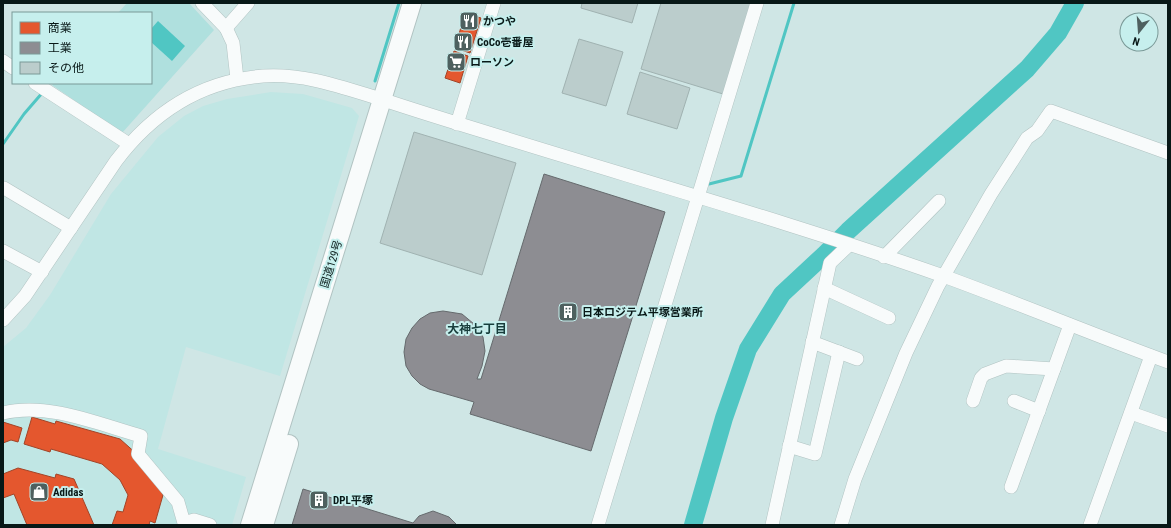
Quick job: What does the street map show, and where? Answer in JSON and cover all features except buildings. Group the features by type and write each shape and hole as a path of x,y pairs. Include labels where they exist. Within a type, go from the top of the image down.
{"highway":[{"name":"国道129号","path":"264,525 387,101 412,3"},
{"name":"国道129号","path":"250,525 387,101 424,3"}],"street":[{"path":"202,3 226,28 233,43 237,79"},
{"path":"226,28 248,3"},
{"path":"457,124 494,3"},
{"path":"598,525 758,3"},
{"path":"3,320 25,296 129,144 147,125 174,104 198,91 237,79 264,76 289,76 311,78 829,238 943,276 1168,362"},
{"path":"37,84 129,144"},
{"path":"842,525 855,480 906,353 943,276 991,194 1027,138 1037,131 1051,111 1168,153"},
{"path":"4,188 27,198 71,228"},
{"path":"884,257 939,200"},
{"path":"772,525 830,263 848,245"},
{"path":"3,251 42,272"},
{"path":"824,288 889,318"},
{"path":"1011,487 1070,325"},
{"path":"812,342 857,359"},
{"path":"789,446 815,454 839,352"},
{"path":"1090,525 1151,356"},
{"path":"973,401 981,378 985,374 1006,366 1054,369"},
{"path":"1014,401 1039,411"},
{"path":"3,413 23,410 57,412 141,436 138,454 178,502 184,523 194,520 210,525"},
{"path":"1131,412 1168,426"}],"shaded area":[{"path":"127,3 189,3 214,30 122,133 52,85 152,84 152,12 119,12"},
{"path":"271,92 303,94 352,108 359,116 280,376 186,347 158,449 246,477 232,525 3,525 3,347 26,328 50,295 111,194 158,137 184,116 203,106 227,99"}],"water":[{"path":"158,21 185,46 172,61 152,43 152,28"}],"waterway":[{"path":"375,81 399,3"},
{"path":"709,184 741,176 794,3"},
{"path":"693,525 724,418 748,349 782,294 848,231 1027,69 1058,33 1075,3"},
{"path":"3,144 24,114 43,92"}],"place":[{"name":"かつや","path":"469,21"},
{"name":"CoCo壱番屋","path":"463,42"},
{"name":"ローソン","path":"456,62"},
{"name":"日本ロジテム平塚営業所","path":"568,312"},
{"name":"Adidas","path":"39,492"},
{"name":"DPL平塚","path":"319,500"}],"district":[{"name":"大神七丁目","path":"477,329"}]}
